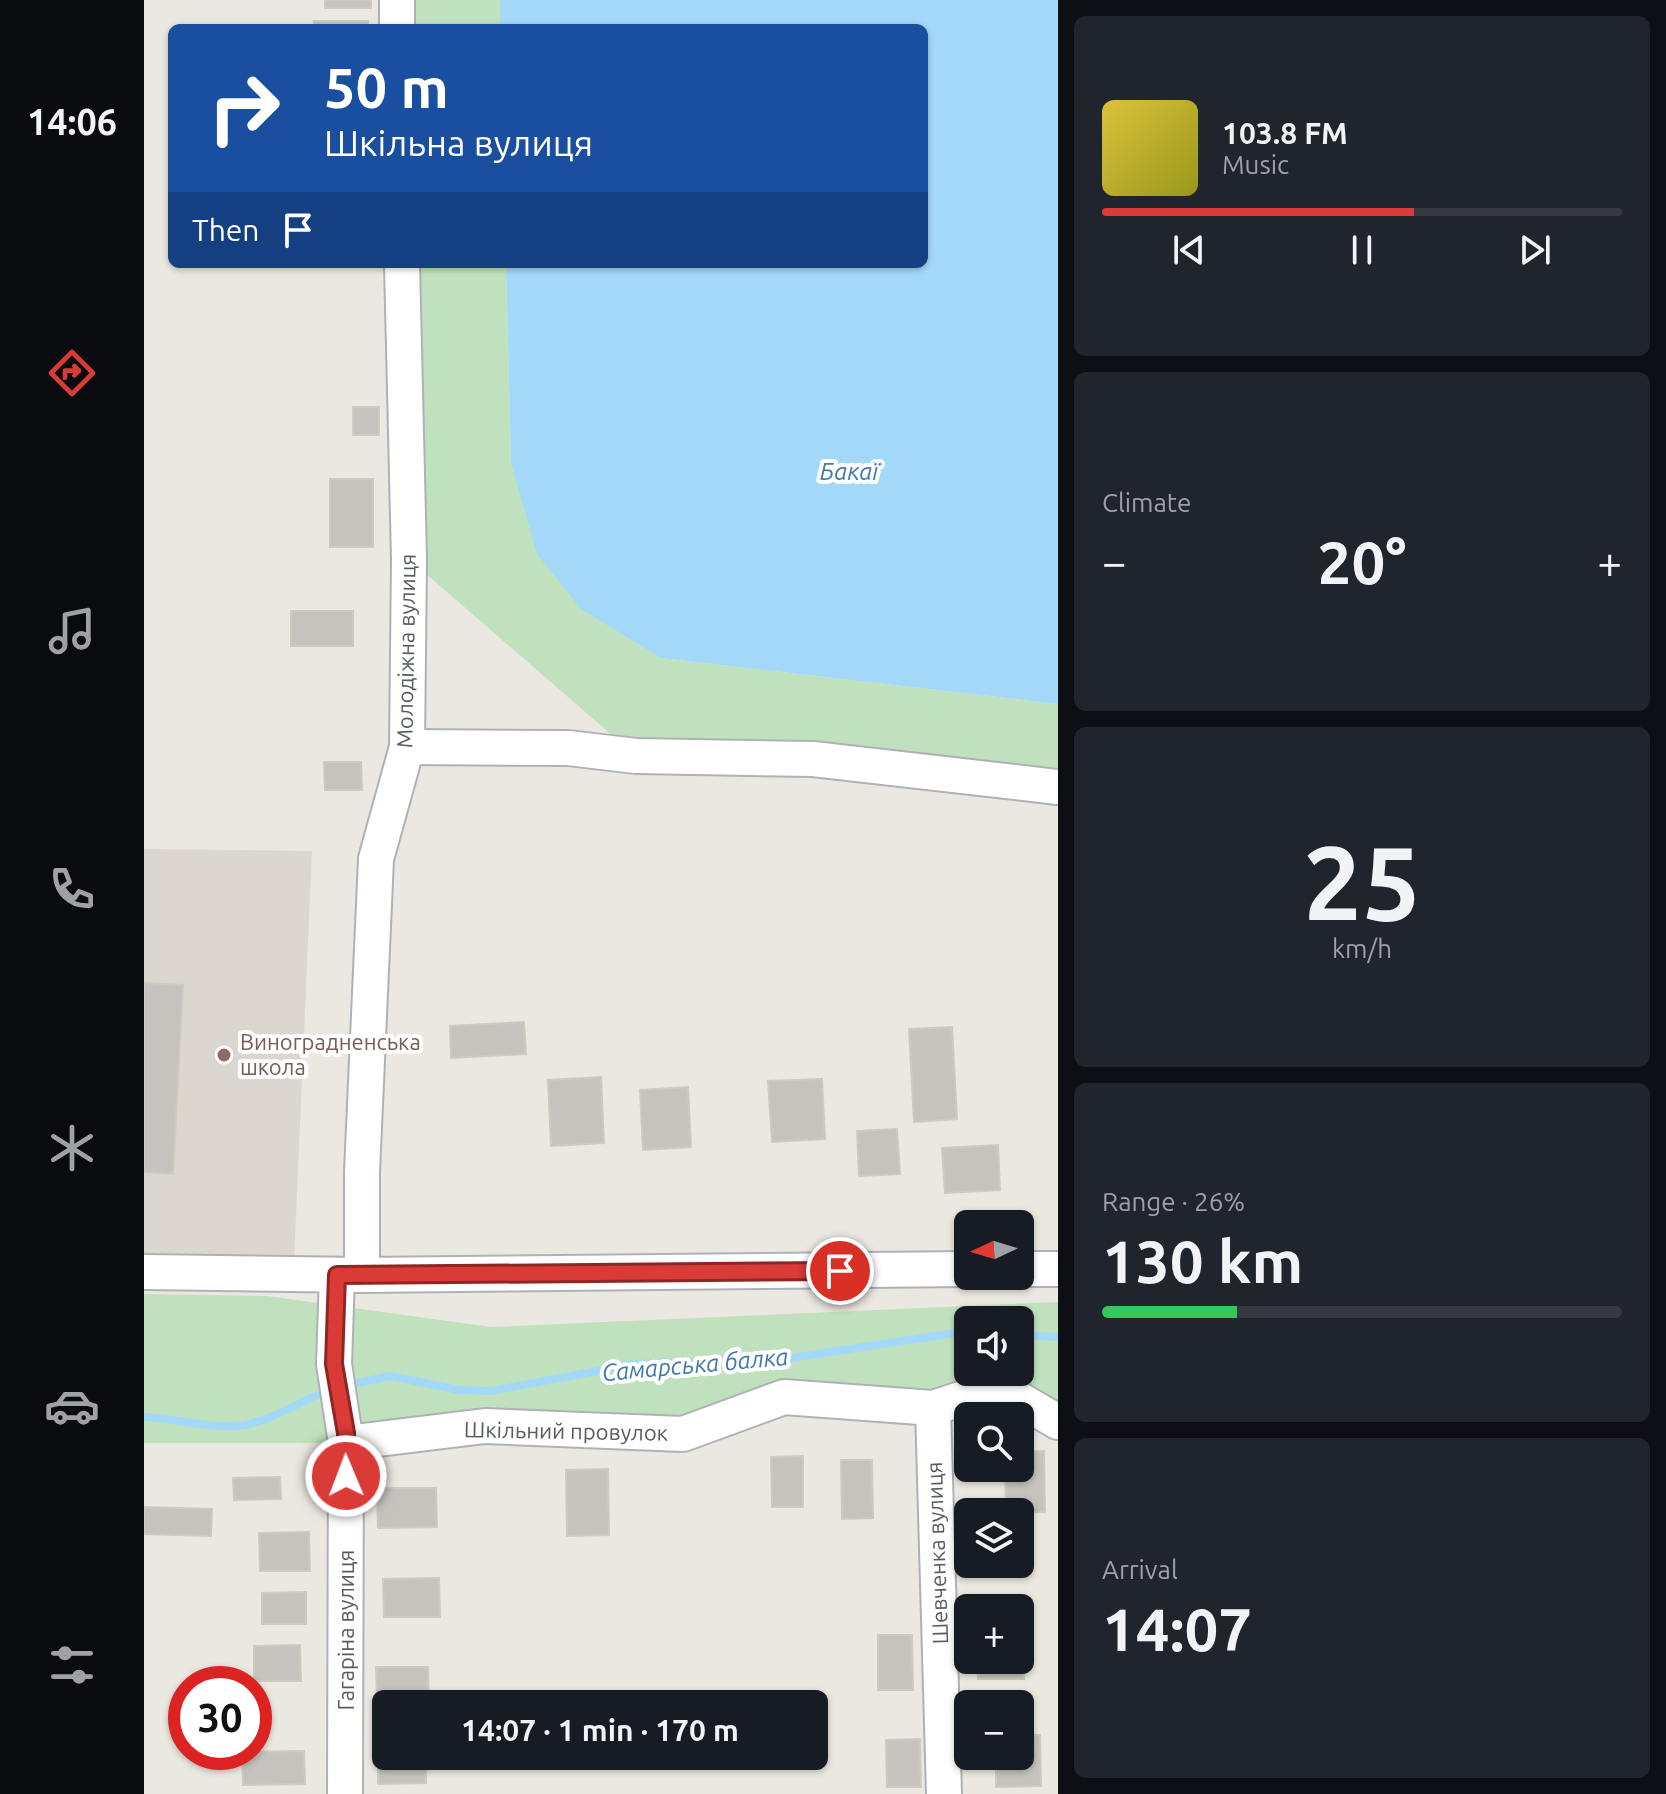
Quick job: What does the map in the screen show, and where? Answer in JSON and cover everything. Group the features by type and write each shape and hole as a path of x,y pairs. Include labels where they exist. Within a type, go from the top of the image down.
{"street":[{"path":"397,0 397,24"},
{"name":"Молодіжна вулиця","path":"350,1275 362,1172 376,859 407,747 409,559 402,268"},
{"path":"407,747 568,748 636,756 813,759 1058,787"},
{"path":"144,1272 350,1275 954,1269"},
{"path":"1034,1269 1058,1269"},
{"name":"Гагаріна вулиця","path":"345,1794 346,1438 334,1364 350,1275"},
{"name":"Шкільний провулок","path":"346,1438 485,1426 683,1434 784,1397 933,1408 976,1394 1015,1397 1058,1422"},
{"name":"Шевченка вулиця","path":"933,1408 944,1794"}],"shaded area":[{"name":"Виноградненська школа","path":"144,849 312,851 294,1262 144,1258"}],"green space":[{"path":"397,0 500,0 500,24 397,24"},
{"path":"402,268 506,268 511,463 661,658 1058,704 1058,787 636,756 409,559"},
{"path":"144,1294 267,1296 491,1327 954,1307 954,1386 1034,1386 1034,1306 967,1306 1058,1302 1058,1422 1034,1408 1034,1402 1024,1402 1015,1397 784,1397 683,1434 346,1443 144,1443"}],"water":[{"name":"Бакаї","path":"500,0 1058,0 1058,704 661,658 581,609 537,554 511,463 506,268 928,268 928,24 500,24"}],"building":[{"path":"325,0 371,0 371,8 325,8"},
{"path":"314,21 368,21 368,24 314,24"},
{"path":"353,407 379,407 379,435 353,435"},
{"path":"330,479 373,479 373,547 330,547"},
{"path":"291,611 353,611 353,646 291,646"},
{"path":"324,762 361,762 362,790 325,790"},
{"path":"144,983 183,985 173,1174 144,1172"},
{"path":"524,1022 526,1054 451,1058 450,1026"},
{"path":"952,1027 957,1119 914,1122 909,1029"},
{"path":"601,1077 604,1143 551,1146 548,1080"},
{"path":"822,1079 825,1139 772,1142 768,1081"},
{"path":"688,1087 691,1147 643,1150 640,1090"},
{"path":"897,1129 900,1174 859,1176 857,1131"},
{"path":"998,1145 1000,1190 945,1193 942,1148"},
{"path":"1034,1451 1044,1451 1045,1512 1034,1512 1034,1498 1006,1498 1005,1482 1034,1482"},
{"path":"803,1456 803,1507 772,1507 771,1457"},
{"path":"841,1460 872,1460 873,1518 842,1519"},
{"path":"608,1469 609,1535 567,1536 566,1470"},
{"path":"280,1477 281,1499 234,1500 233,1478"},
{"path":"377,1488 436,1488 437,1527 378,1528"},
{"path":"144,1507 212,1509 211,1536 144,1534"},
{"path":"309,1532 310,1571 260,1571 259,1533"},
{"path":"439,1578 440,1617 384,1617 383,1579"},
{"path":"306,1592 306,1624 262,1624 262,1593"},
{"path":"878,1635 912,1635 913,1690 878,1690"},
{"path":"300,1645 301,1681 272,1681 272,1666 254,1666 254,1646"},
{"path":"376,1667 428,1667 429,1690 377,1690"},
{"path":"978,1674 1024,1674 1024,1679 978,1679"},
{"path":"1034,1735 1040,1735 1041,1786 996,1787 996,1770 1034,1770"},
{"path":"920,1739 921,1787 887,1787 886,1740"},
{"path":"304,1751 305,1784 243,1785 243,1770 272,1770 272,1752"},
{"path":"378,1770 426,1770 426,1783 378,1784"}],"waterway":[{"name":"Самарська балка","path":"344,1386 390,1376 459,1390 491,1391 634,1364 791,1358 954,1333"},
{"name":"Самарська балка","path":"1034,1336 1058,1337"},
{"name":"Самарська балка","path":"144,1417 219,1426 244,1425 331,1390"}],"place":[{"name":"Виноградненська школа","path":"224,1055"}],"route":[{"path":"346,1476 346,1433 334,1364 337,1275 840,1271"}]}
